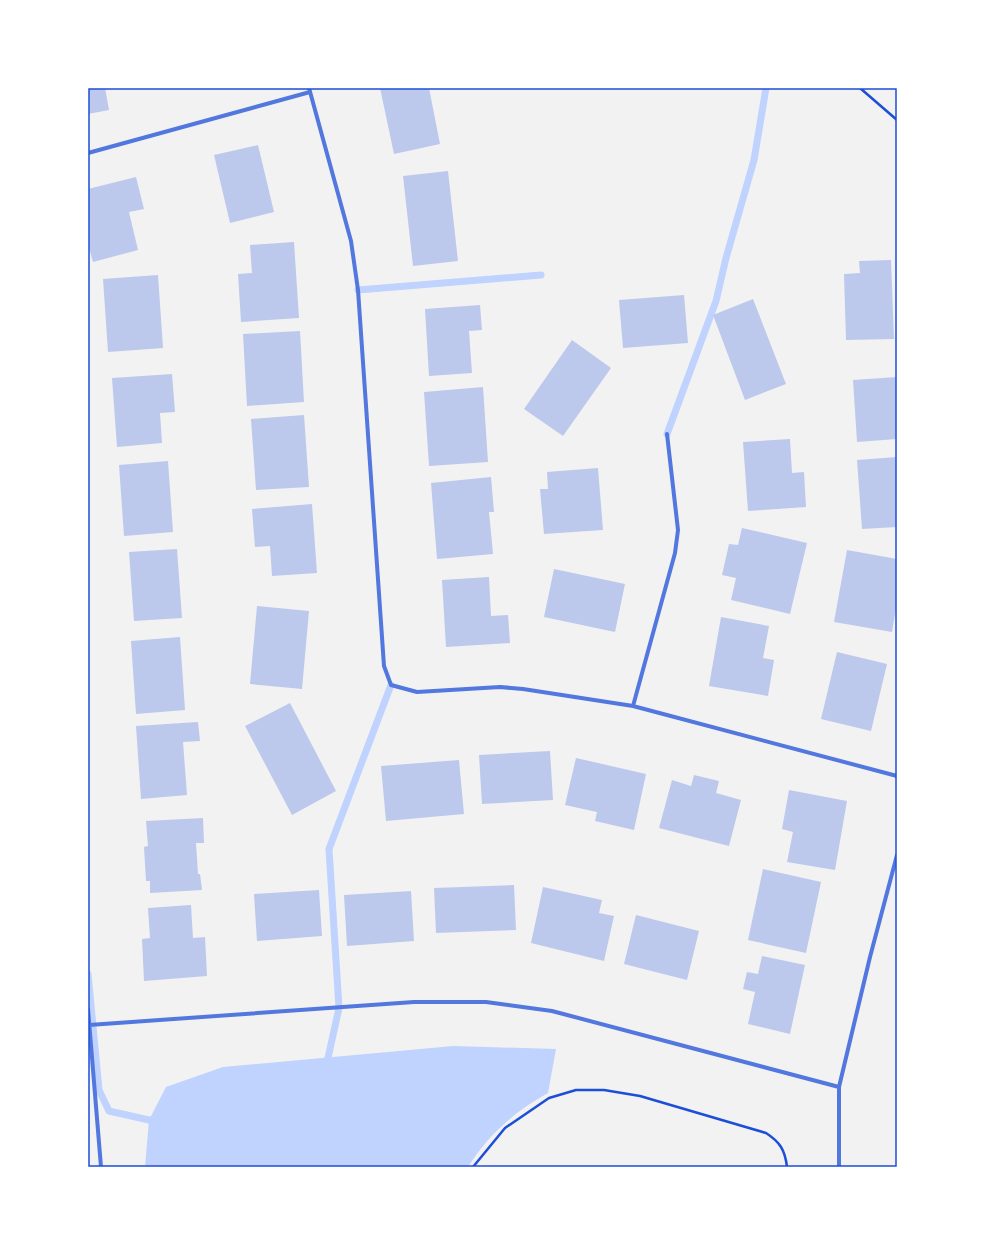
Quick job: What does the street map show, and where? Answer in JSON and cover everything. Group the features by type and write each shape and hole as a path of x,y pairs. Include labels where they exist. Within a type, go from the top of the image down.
{"street":[{"path":"88,154 310,90 350,241 358,290 384,666 391,685 417,692 500,687 522,688 633,706 897,776"},
{"path":"633,706 675,552 678,530 667,434"},
{"path":"839,1167 839,1087 870,957 897,855"},
{"path":"89,1025 414,1002 486,1002 552,1011 839,1087"},
{"path":"88,1009 101,1167"}],"path":[{"path":"860,88 897,120"},
{"path":"473,1167 506,1128 549,1098 576,1090 604,1090 640,1096 766,1133 778,1141 786,1158 787,1167"}],"water":[{"path":"453,1046 556,1049 548,1093 513,1116 493,1134 468,1167 145,1167 149,1120 166,1087 223,1067"}],"building":[{"path":"88,88 105,88 109,110 88,114"},
{"path":"380,88 429,88 440,144 394,154"},
{"path":"258,145 274,212 230,223 214,155"},
{"path":"448,171 458,261 413,266 403,176"},
{"path":"136,177 144,209 129,212 138,250 93,262 88,244 88,189"},
{"path":"294,242 299,318 241,322 238,274 252,273 250,245"},
{"path":"891,260 894,339 846,340 844,274 860,273 859,261"},
{"path":"158,275 163,348 108,352 103,279"},
{"path":"684,295 688,343 623,348 619,300"},
{"path":"753,299 786,384 745,400 713,315"},
{"path":"480,305 482,330 469,331 472,373 429,376 425,309"},
{"path":"300,331 304,402 247,406 243,334"},
{"path":"572,340 611,368 563,436 524,409"},
{"path":"172,374 175,412 160,413 162,443 117,447 112,378"},
{"path":"897,377 897,439 857,442 853,380"},
{"path":"483,387 488,462 429,466 424,392"},
{"path":"304,415 309,487 256,490 251,419"},
{"path":"790,439 792,473 804,472 806,507 748,511 743,442"},
{"path":"897,457 897,527 862,529 857,460"},
{"path":"168,461 173,532 124,536 119,465"},
{"path":"598,468 603,530 544,534 540,489 548,489 547,472"},
{"path":"491,477 494,512 489,512 493,554 437,559 431,483"},
{"path":"312,504 317,573 272,576 270,546 255,547 252,509"},
{"path":"742,528 807,543 790,614 731,600 736,578 722,575 729,544 738,545"},
{"path":"177,549 182,618 134,621 129,552"},
{"path":"847,550 897,559 897,602 892,632 834,622"},
{"path":"554,569 625,584 615,632 544,617"},
{"path":"489,577 491,616 508,615 510,643 446,647 442,580"},
{"path":"257,606 309,611 302,689 250,684"},
{"path":"721,617 769,626 763,658 774,660 768,696 709,686"},
{"path":"180,637 185,710 136,714 131,641"},
{"path":"837,652 887,664 871,731 821,719"},
{"path":"290,703 336,791 292,815 245,726"},
{"path":"198,722 200,741 183,742 187,795 141,799 136,726"},
{"path":"550,751 553,800 482,804 479,755"},
{"path":"576,758 646,774 634,830 595,821 597,812 565,805"},
{"path":"459,760 464,814 386,821 381,766"},
{"path":"694,775 719,781 716,793 741,800 729,846 659,828 672,780 691,786"},
{"path":"789,790 847,801 835,870 787,862 793,832 782,829"},
{"path":"203,818 204,843 196,843 198,874 200,874 202,890 150,893 150,881 146,881 144,847 148,846 146,821"},
{"path":"763,869 821,882 806,953 748,940"},
{"path":"514,885 516,930 436,933 434,888"},
{"path":"543,887 602,900 599,913 614,916 604,961 531,943"},
{"path":"319,890 322,936 257,941 254,894"},
{"path":"411,891 414,941 347,946 344,895"},
{"path":"191,905 193,938 205,937 207,976 144,981 142,939 150,938 148,908"},
{"path":"636,915 699,931 687,980 624,964"},
{"path":"762,956 805,965 790,1034 748,1024 755,992 743,989 747,972 758,974"}],"waterway":[{"path":"667,434 716,301 726,258 754,160 766,88"},
{"path":"358,290 541,275"},
{"path":"322,1066 328,1058 339,1008 329,849 391,685"},
{"path":"88,974 99,1090 109,1111 149,1120 158,1119"}]}
